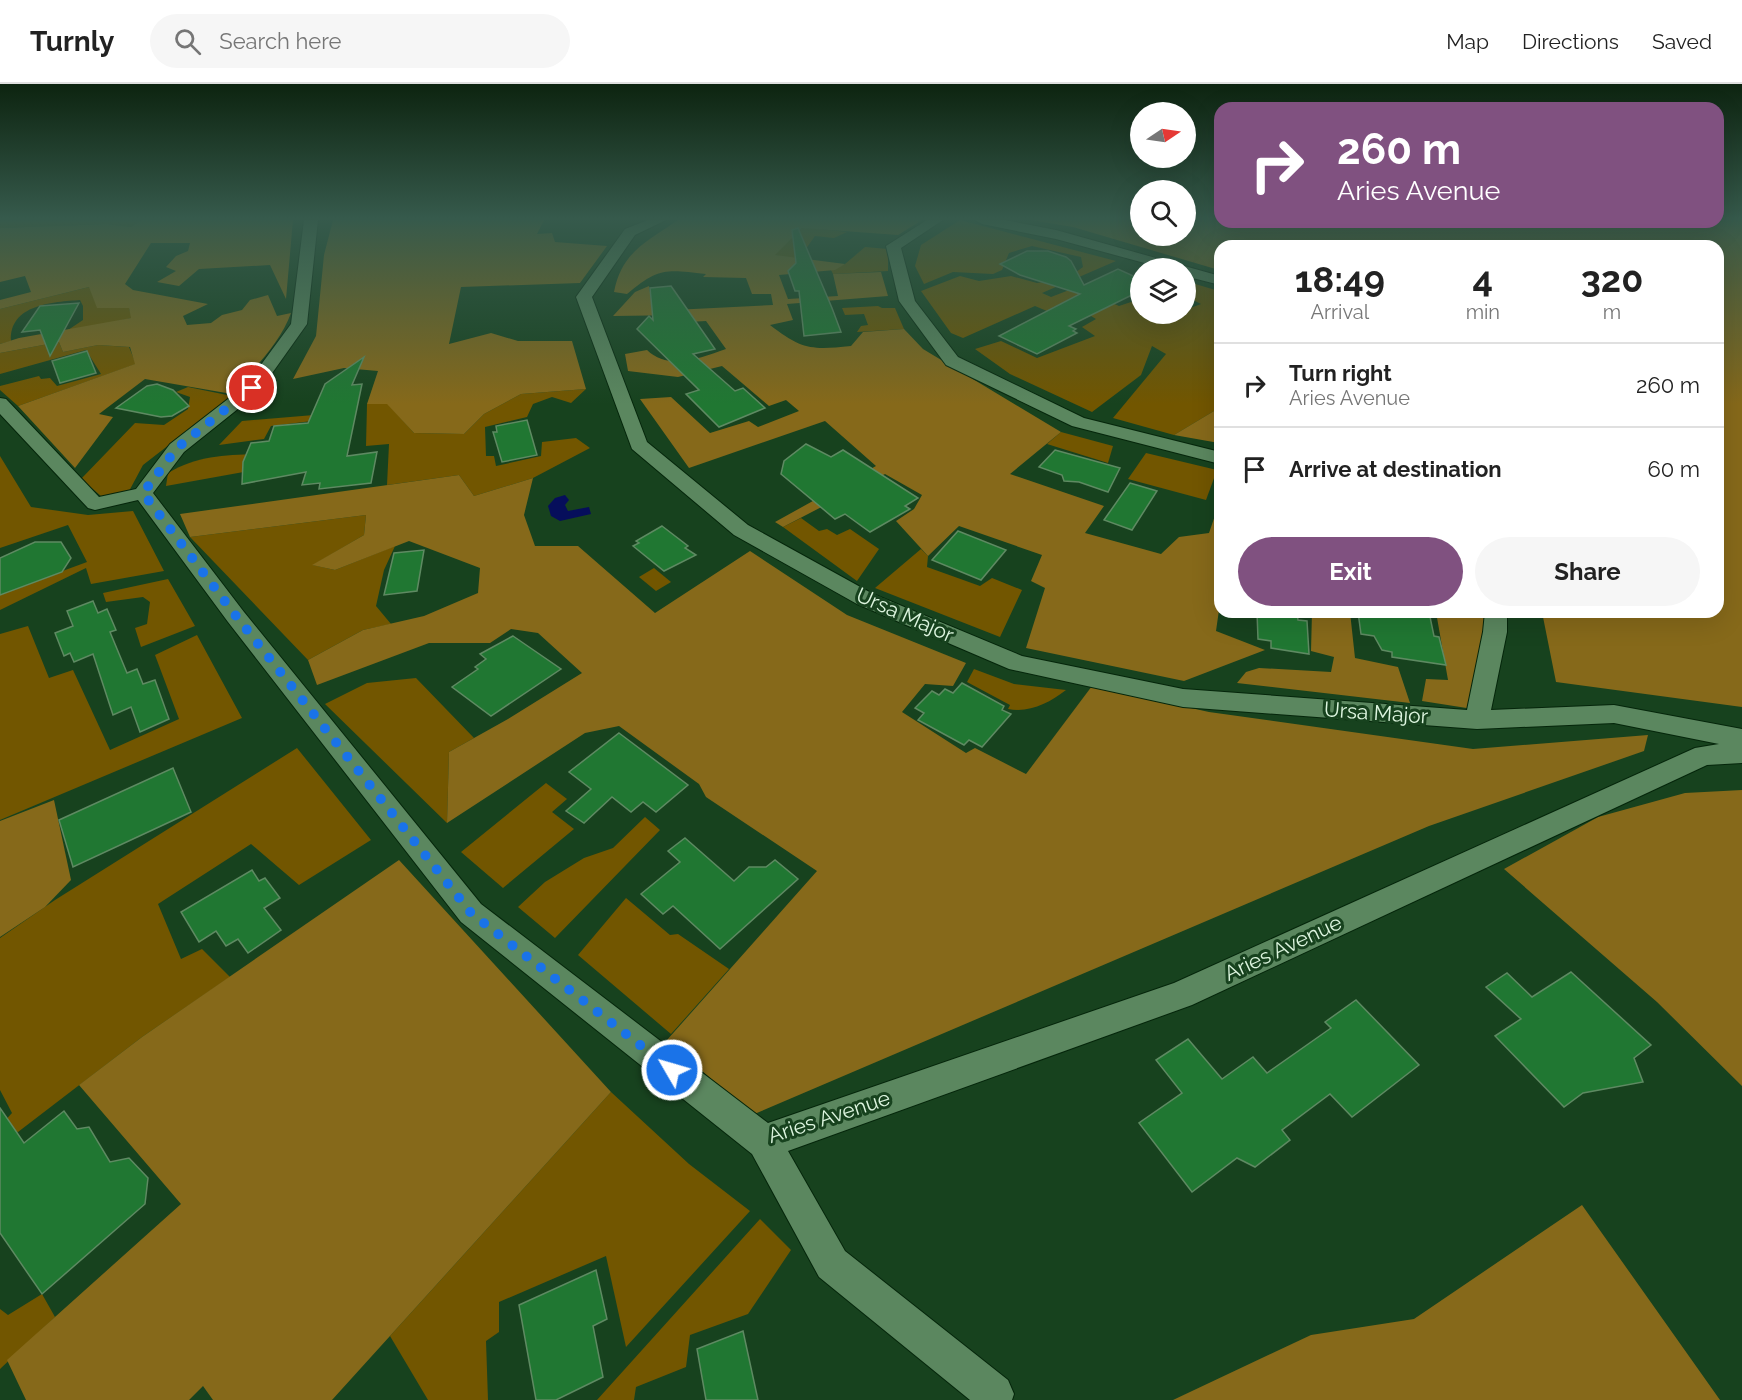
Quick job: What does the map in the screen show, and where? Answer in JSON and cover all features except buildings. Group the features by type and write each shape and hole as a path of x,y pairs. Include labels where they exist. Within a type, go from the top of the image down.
{"street":[{"path":"0,403 95,504 143,493 177,448 252,388 299,324 304,281"},
{"name":"Ursa Major","path":"595,281 584,297 639,445 741,530 865,599 1017,663 1183,698 1477,720 1614,714 1742,739"},
{"path":"902,281 907,301 952,361 1077,422 1214,456"},
{"name":"Aries Avenue","path":"143,493 236,616 471,913 764,1142 1182,995 1704,755 1742,753"},
{"path":"1477,720 1495,632 1496,618"},
{"path":"764,1142 832,1264 996,1398"}],"shaded area":[{"path":"27,281 127,281 125,284 133,290 208,304 183,316 187,325 211,323 222,315 242,310 250,300 268,295 277,316 291,313 273,346 232,394 145,379 99,414 113,417 75,468 18,406 135,364 130,347 98,345 63,352 59,342 0,353 0,344 19,338 131,318 129,308 97,308 89,287 0,309 0,300 31,292"},
{"path":"158,281 184,281 179,286"},
{"path":"278,281 288,281 286,299"},
{"path":"321,281 581,281 461,287 449,344 491,333 518,341 572,341 586,389 521,394 484,414 464,434 414,433 387,404 367,404 378,371 344,368 293,379 316,336"},
{"path":"617,281 644,281 627,294 614,292"},
{"path":"747,281 781,281 788,299 838,296 835,281 884,281 888,296 787,304 793,320 770,325 799,344 817,348 851,346 863,332 904,329 923,349 1061,432 1010,474 1104,506 1085,533 1161,554 1179,537 1209,533 1214,518 1214,618 1218,618 1216,631 1265,650 1184,681 1026,648 1045,588 1031,581 1042,555 959,526 928,556 896,521 914,509 922,495 885,474 783,527 775,522 876,466 825,421 689,468 640,399 671,397 710,433 749,421 758,427 799,411 786,400 769,406 722,366 678,377 628,371 625,354 647,350 665,360 685,361 726,349 706,321 688,322 685,315 613,316 635,292 649,286 653,311 773,305 771,294 752,294"},
{"path":"946,281 1069,281 1042,293 1051,297 1077,287 1119,306 1130,302 1130,324 1196,324 1196,306 1201,304 1196,302 1196,284 1214,290 1214,411 1174,435 1113,418 1166,354 1152,346 1141,375 1092,412 1010,374 975,349 1001,341 1037,358 1095,336 1082,327 1096,319 1091,316 1073,322 1035,306 963,338 951,333 921,291"},
{"path":"1724,281 1742,281 1742,707 1556,682 1543,618 1724,618"},
{"path":"89,287 129,308 132,318 65,332 83,320 83,306 80,300 46,304 25,312 17,319 12,329 11,341 0,344 0,309"},
{"path":"878,306 895,308 904,329 857,332 861,326 868,325 864,314 845,315 842,308"},
{"path":"59,342 63,352 98,345 129,347 136,364 18,406 0,390 0,386 39,376 41,379 50,378 57,386 101,374 86,350 0,374 0,353"},
{"path":"188,387 232,396 143,465 128,493 101,496 81,479 135,423 164,425 188,409 190,397 176,392"},
{"path":"586,389 571,403 552,397 533,404 527,417 485,427 486,456 494,456 496,466 541,456 542,442 576,438 590,448 533,478 474,496 459,475 387,485 389,444 366,446 367,404 387,403 414,433 464,434 484,414 521,394"},
{"path":"1214,411 1214,442 1174,435"},
{"path":"314,415 312,421 271,426 264,439 219,445 242,421"},
{"path":"1061,432 1113,446 1108,463 1047,444"},
{"path":"1146,453 1214,469 1214,478 1206,500 1128,479"},
{"path":"257,454 304,461 166,486 168,473 190,463 222,456"},
{"path":"0,456 31,507 88,515 133,511 164,571 91,584 86,568 0,610 0,594 87,562 68,525 0,548"},
{"path":"459,475 474,496 533,478 524,515 535,546 578,546 655,613 750,551 847,615 966,663 953,686 925,684 902,712 966,753 975,748 1026,774 1092,686 1209,712 1473,749 1648,735 1644,751 1429,826 752,1115 667,1040 817,871 706,797 699,784 619,726 585,733 447,823 449,752 582,673 538,633 511,629 490,643 429,643 317,685 308,660 363,630 424,616 478,593 480,568 409,541 335,570 312,565 364,535 366,515 190,537 180,514"},
{"path":"565,495 569,500 565,505 568,511 589,507 591,514 560,521 551,516 548,506 555,498"},
{"path":"366,515 364,535 313,565 335,570 395,546 384,570 376,606 391,624 363,630 308,660 190,537"},
{"path":"801,518 819,531 827,529 837,535 850,529 879,549 857,581 783,527"},
{"path":"921,549 928,556 927,567 980,586 992,578 1022,590 1000,637 875,588"},
{"path":"654,568 671,582 656,591 639,577"},
{"path":"168,579 195,626 141,647 135,628 147,624 150,602 143,597 106,602 103,593"},
{"path":"1312,618 1351,618 1355,658 1398,667 1410,703 1237,683 1246,672 1259,668 1331,672 1334,657 1311,651"},
{"path":"1437,618 1486,618 1473,709 1422,701 1426,679 1448,680"},
{"path":"28,626 49,678 73,670 110,750 179,719 155,655 197,635 242,718 0,820 0,634"},
{"path":"974,669 1014,684 1066,690 1039,706 1024,710 1008,709 1010,705 967,682"},
{"path":"416,678 474,738 449,752 447,823 325,704 367,683"},
{"path":"297,748 371,840 299,885 251,844 158,904 181,959 202,949 230,977 142,1037 18,1132 0,1126 12,1113 0,1090 0,938 55,900"},
{"path":"546,783 567,799 552,812 574,829 503,888 461,852"},
{"path":"1742,790 1742,1086 1657,1002 1504,869 1598,817 1685,793"},
{"path":"54,800 71,880 45,907 0,937 0,821"},
{"path":"645,817 660,830 555,938 518,907 545,882 584,858 613,848"},
{"path":"399,860 611,1092 332,1400 213,1400 203,1386 189,1400 26,1400 7,1360 181,1204 79,1085 142,1037"},
{"path":"626,898 670,935 678,934 729,969 671,1034 578,955"},
{"path":"611,1092 689,1164 750,1211 626,1347 606,1256 499,1302 499,1332 486,1341 488,1400 428,1400 390,1336"},
{"path":"1582,1205 1720,1400 1173,1400 1311,1335 1414,1319"},
{"path":"760,1219 791,1250 748,1314 690,1335 686,1367 636,1387 634,1400 597,1400"},
{"path":"42,1294 55,1317 0,1369 0,1309 8,1315"}],"route":[{"path":"252,388 177,448 143,493 236,616 471,913 672,1070"}]}
